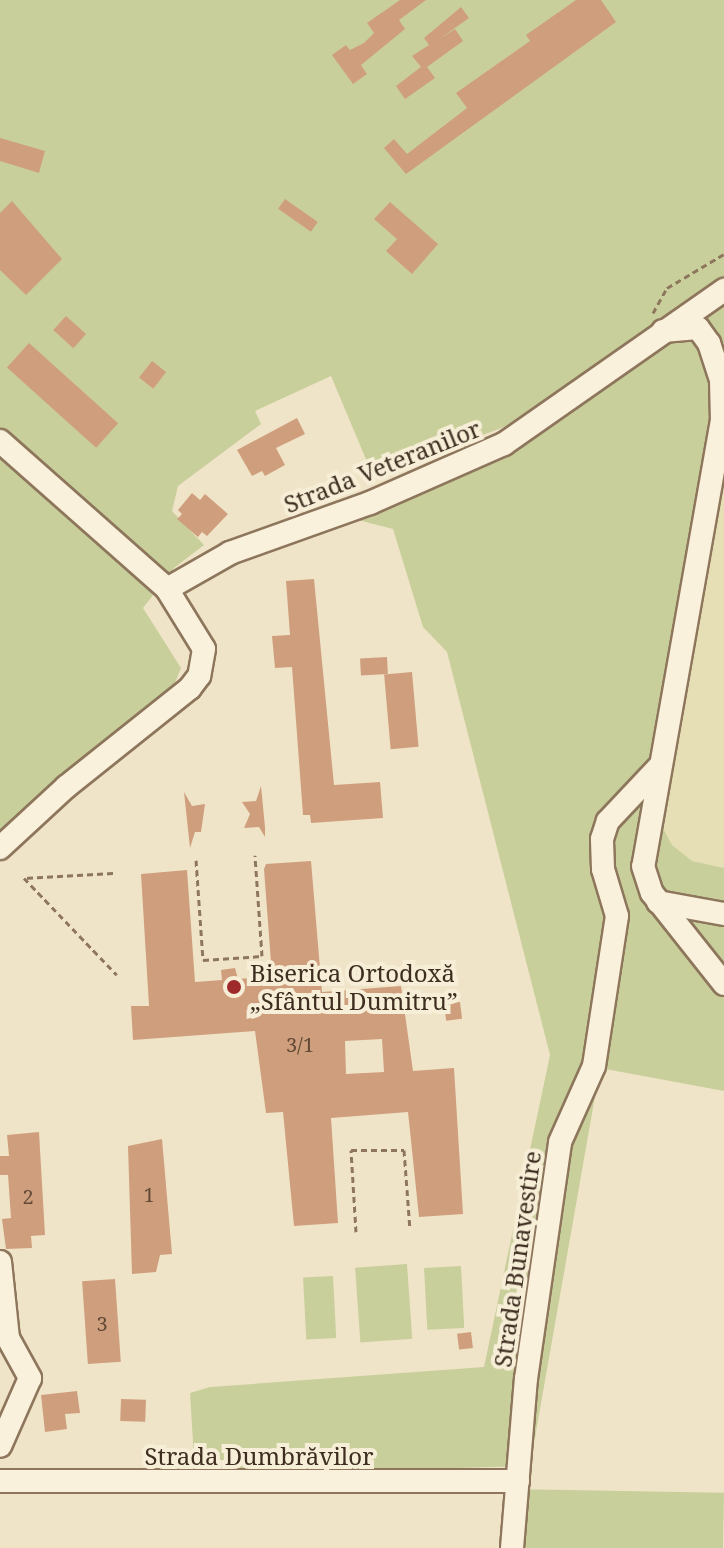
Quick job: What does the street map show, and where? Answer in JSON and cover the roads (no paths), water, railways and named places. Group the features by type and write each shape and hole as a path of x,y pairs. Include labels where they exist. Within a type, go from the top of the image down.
{"street":[{"name":"Strada Veteranilor","path":"167,589 230,553 370,503 504,444 656,327 724,290"},
{"path":"656,327 724,328"},
{"path":"698,328 717,364 722,420 643,866 658,902 724,984"},
{"path":"0,441 167,589 199,635 204,649 199,676 0,848"},
{"name":"Strada Bunavestire","path":"512,1548 526,1379 560,1142 594,1066 617,916 603,869 602,839 608,821 658,768"},
{"path":"658,902 724,914"},
{"path":"0,1262 8,1338 30,1378 0,1446"},
{"name":"Strada Dumbrăvilor","path":"0,1481 518,1481"}],"place":[{"name":"Biserica Ortodoxă „Sfântul Dumitru”","path":"234,987"}]}
